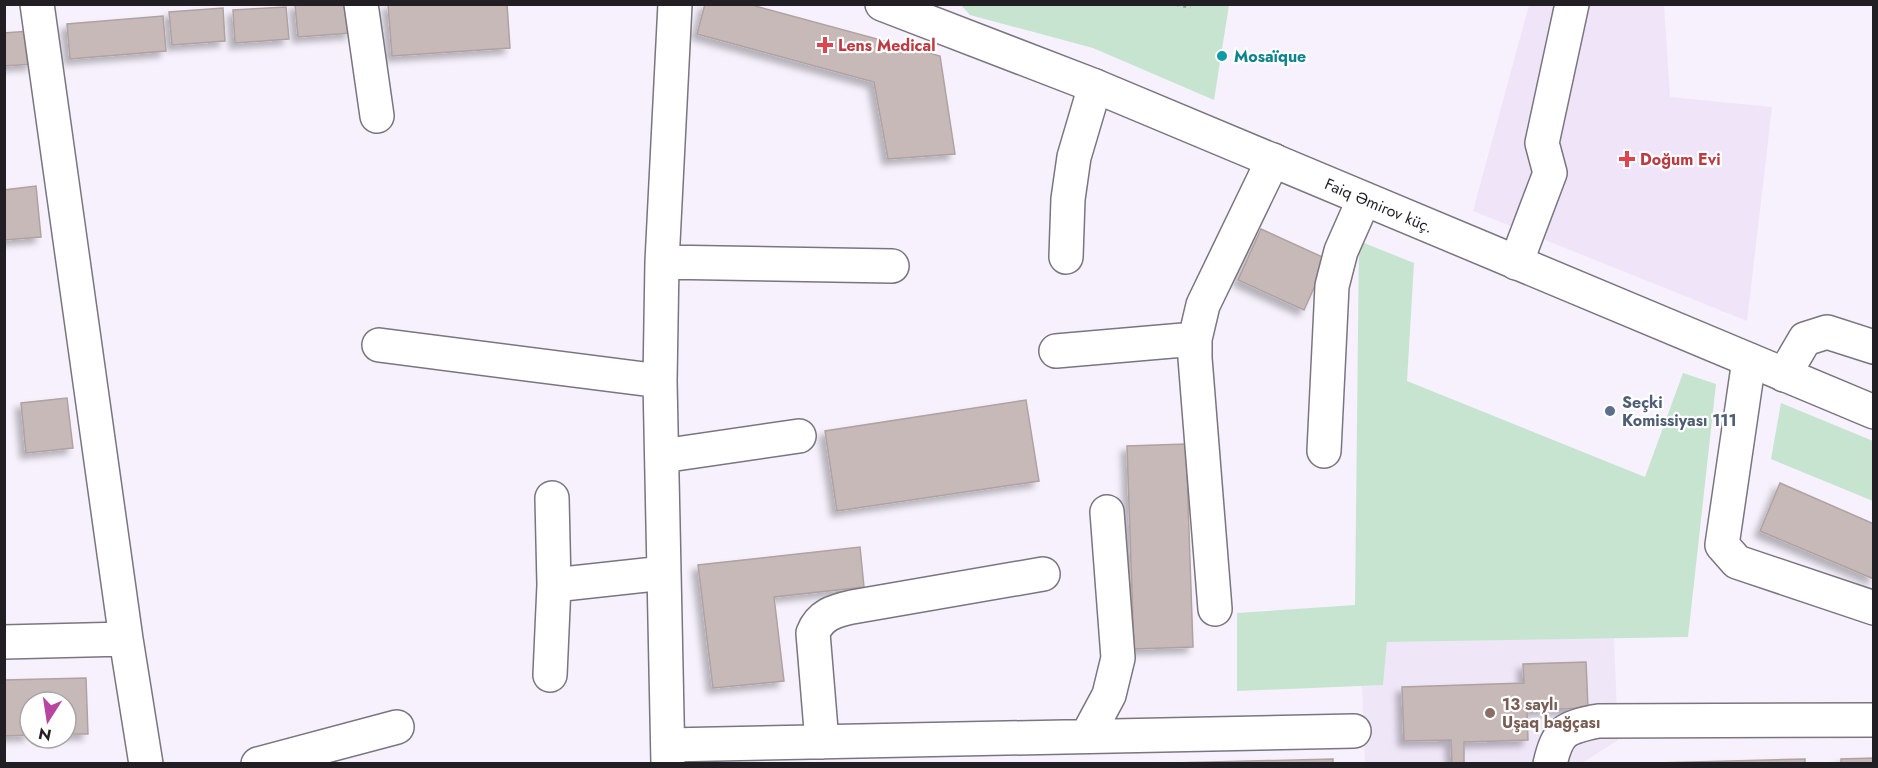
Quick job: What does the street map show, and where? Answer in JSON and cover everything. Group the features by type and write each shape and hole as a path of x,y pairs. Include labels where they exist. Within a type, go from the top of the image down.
{"main road":[{"path":"37,4 126,639 146,764"},
{"path":"361,4 377,116"},
{"path":"675,4 662,262 660,381 668,754 822,742 1354,730"},
{"name":"Faiq Əmirov küç.","path":"882,4 1095,86 1874,412"},
{"path":"1516,263 1550,173 1542,143 1572,4"},
{"path":"1066,257 1068,199 1074,157 1095,86"},
{"path":"1215,609 1195,339 1203,305 1273,160"},
{"path":"1324,451 1332,286 1341,251 1364,199"},
{"path":"662,262 892,266"},
{"path":"1784,375 1805,339 1827,332 1874,348"},
{"path":"1056,351 1195,339"},
{"path":"379,345 660,381"},
{"path":"1749,360 1722,545 1737,562 1874,608"},
{"path":"662,456 799,436"},
{"path":"550,675 554,585 552,498"},
{"path":"1087,736 1109,695 1118,658 1107,512"},
{"path":"554,585 664,573"},
{"path":"822,742 813,633 817,622 831,612 852,607 1043,574"},
{"path":"4,642 126,639"},
{"path":"1550,764 1555,745 1569,728 1598,721 1874,720"},
{"path":"258,764 397,726"}],"path":[{"path":"1176,4 1191,7"}],"shaded area":[{"name":"Doğum Evi","path":"1529,5 1664,5 1670,97 1772,107 1747,321 1473,211"},
{"name":"13 saylı Uşaq bağçası","path":"1614,638 1618,740 1582,763 1365,763 1362,686 1383,685 1387,642"}],"green space":[{"path":"961,5 1229,5 1214,100 1093,48 970,15"},
{"path":"1359,241 1414,263 1407,381 1645,477 1683,373 1716,384 1688,637 1387,642 1383,685 1237,691 1237,613 1355,605"},
{"path":"1781,403 1873,441 1873,501 1771,459"}],"building":[{"path":"295,4 349,4 351,33 298,37"},
{"path":"388,4 507,4 510,48 392,56"},
{"path":"705,4 748,4 940,56 955,154 888,159 874,82 697,34"},
{"path":"286,7 289,39 235,43 233,10"},
{"path":"223,8 225,41 172,45 169,12"},
{"path":"163,16 166,51 70,59 67,24"},
{"path":"30,31 33,64 4,66 4,33"},
{"path":"36,186 41,237 4,240 4,190"},
{"path":"1261,229 1327,259 1304,310 1238,280"},
{"path":"67,398 73,448 26,453 21,403"},
{"path":"1026,400 1039,481 837,511 825,431"},
{"path":"1186,444 1193,647 1134,649 1127,446"},
{"path":"1780,483 1874,524 1874,579 1760,531"},
{"path":"860,547 864,587 774,597 784,681 713,688 698,565"},
{"path":"1586,662 1588,708 1527,710 1528,740 1464,742 1464,764 1452,764 1451,740 1404,741 1402,687 1524,683 1523,664"},
{"path":"86,678 88,734 78,734 78,690 18,690 18,735 4,736 4,680"},
{"path":"1874,758 1874,764 1841,764 1841,759"},
{"path":"1333,759 1333,764 1132,764"},
{"path":"1805,759 1805,764 1617,764"}],"place":[{"name":"Lens Medical","path":"825,45"},
{"name":"Mosaïque","path":"1222,56"},
{"name":"Doğum Evi","path":"1627,159"},
{"name":"Seçki Komissiyası 111","path":"1610,411"},
{"name":"13 saylı Uşaq bağçası","path":"1490,713"}]}
